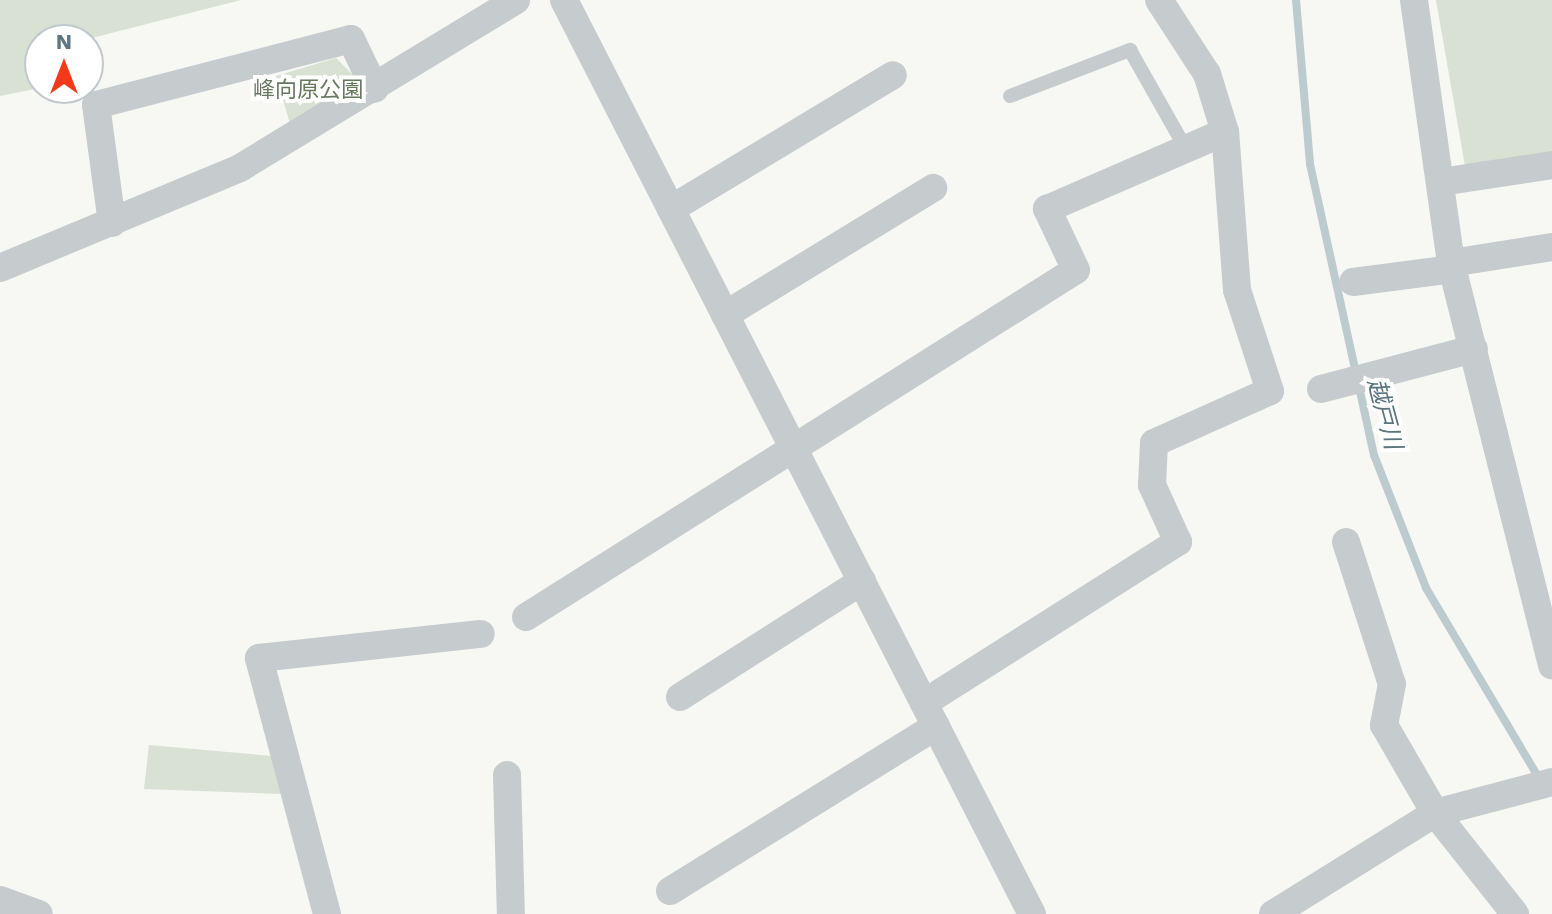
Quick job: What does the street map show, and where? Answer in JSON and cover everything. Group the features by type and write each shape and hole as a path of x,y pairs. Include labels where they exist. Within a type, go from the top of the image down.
{"street":[{"path":"0,268 240,168 375,89 516,0"},
{"path":"564,0 1032,914"},
{"path":"670,891 1178,542 1152,485 1154,443 1270,391 1237,290 1225,132 1207,74 1159,0"},
{"path":"1414,0 1452,266 1552,666"},
{"path":"112,223 96,105 351,39 375,89"},
{"path":"671,209 893,75"},
{"path":"526,617 1076,270 1047,209 1225,132"},
{"path":"1441,182 1552,165"},
{"path":"725,315 933,188"},
{"path":"1353,282 1552,247"},
{"path":"1321,389 1358,374 1474,349"},
{"path":"1346,542 1392,684 1384,725 1435,813 1515,914"},
{"path":"680,697 862,581"},
{"path":"327,914 259,658 481,634"},
{"path":"507,775 511,914"},
{"path":"1273,914 1435,813 1538,786"},
{"path":"0,900 39,914"}],"lane":[{"path":"1010,96 1130,50 1186,149"}],"green space":[{"path":"0,0 241,0 104,35 104,24 24,24 24,91 0,96"},
{"path":"1436,0 1552,0 1552,153 1465,166"},
{"name":"峰向原公園","path":"336,58 355,77 347,94 291,127 276,76"},
{"path":"149,745 272,756 282,794 144,789"}],"waterway":[{"name":"越戸川","path":"1296,0 1310,164 1374,455 1426,588 1539,778"}]}
